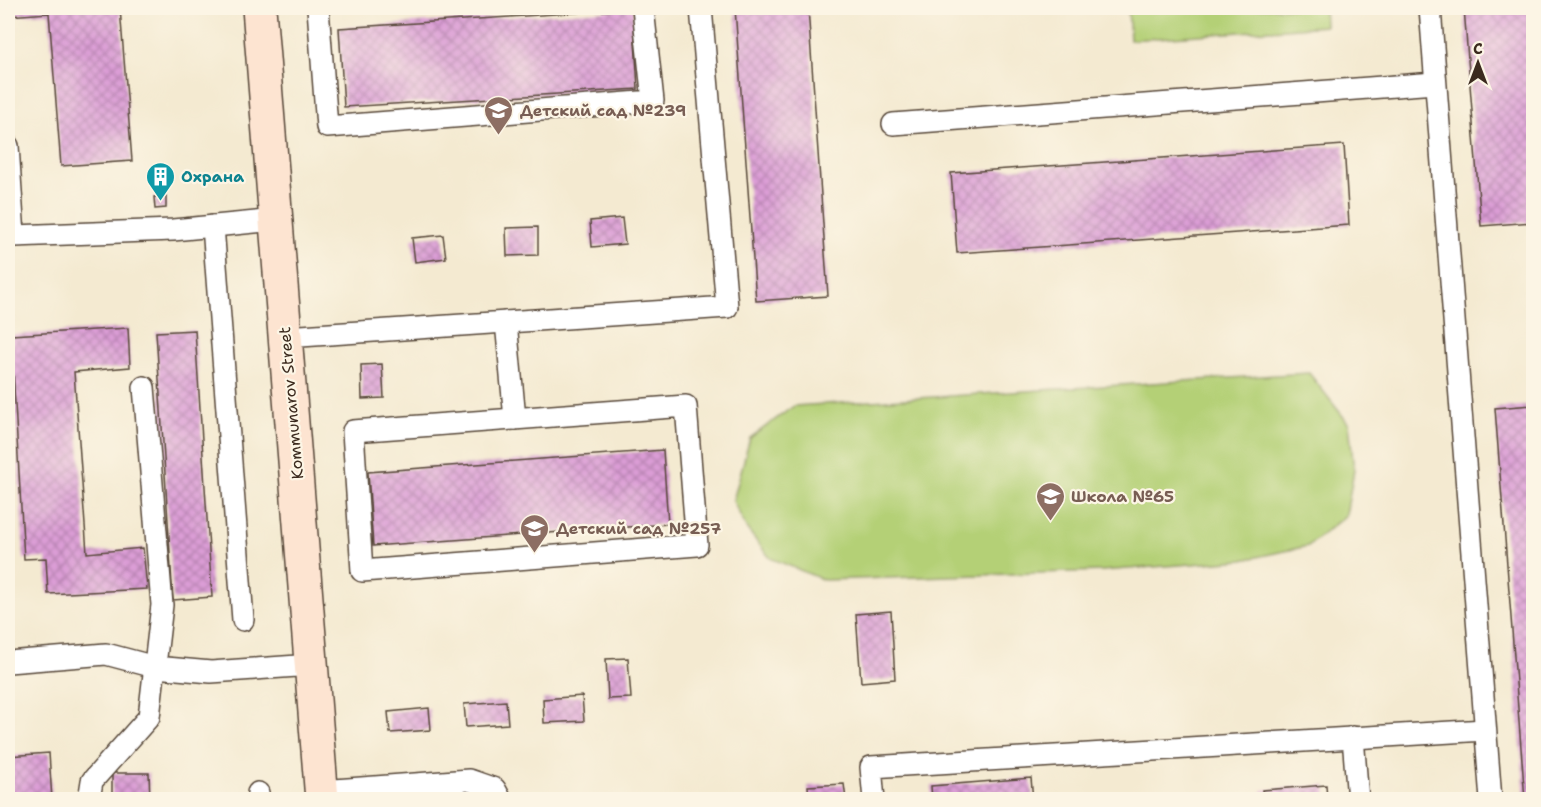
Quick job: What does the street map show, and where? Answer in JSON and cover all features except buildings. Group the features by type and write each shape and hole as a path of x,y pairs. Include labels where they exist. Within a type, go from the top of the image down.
{"street":[{"name":"Kommunarov Street","path":"259,8 321,795"}],"lane":[{"path":"318,8 327,127 653,101 643,8"},
{"path":"286,337 727,307 701,8"},
{"path":"1430,8 1491,800"},
{"path":"893,124 1435,83"},
{"path":"8,146 11,243 276,220"},
{"path":"213,226 243,620"},
{"path":"506,322 515,419"},
{"path":"89,800 92,781 149,717 162,605 144,387"},
{"path":"686,406 697,545 362,571 353,431 515,419 686,406"},
{"path":"8,662 106,654 154,667 211,672 312,665"},
{"path":"874,800 871,767 1485,730"},
{"path":"1353,737 1358,800"},
{"path":"321,795 469,780 495,789 501,800"}],"green space":[{"path":"1128,8 1324,8 1325,26 1130,40"},
{"path":"1309,373 1349,424 1354,470 1346,515 1308,546 1243,560 1102,571 824,580 770,558 747,529 733,501 750,438 794,406"}],"place":[{"name":"Детский сад №239","path":"499,136"},
{"name":"Охрана","path":"160,202"},
{"name":"Школа №65","path":"1050,522"},
{"name":"Детский сад №257","path":"535,554"}]}
